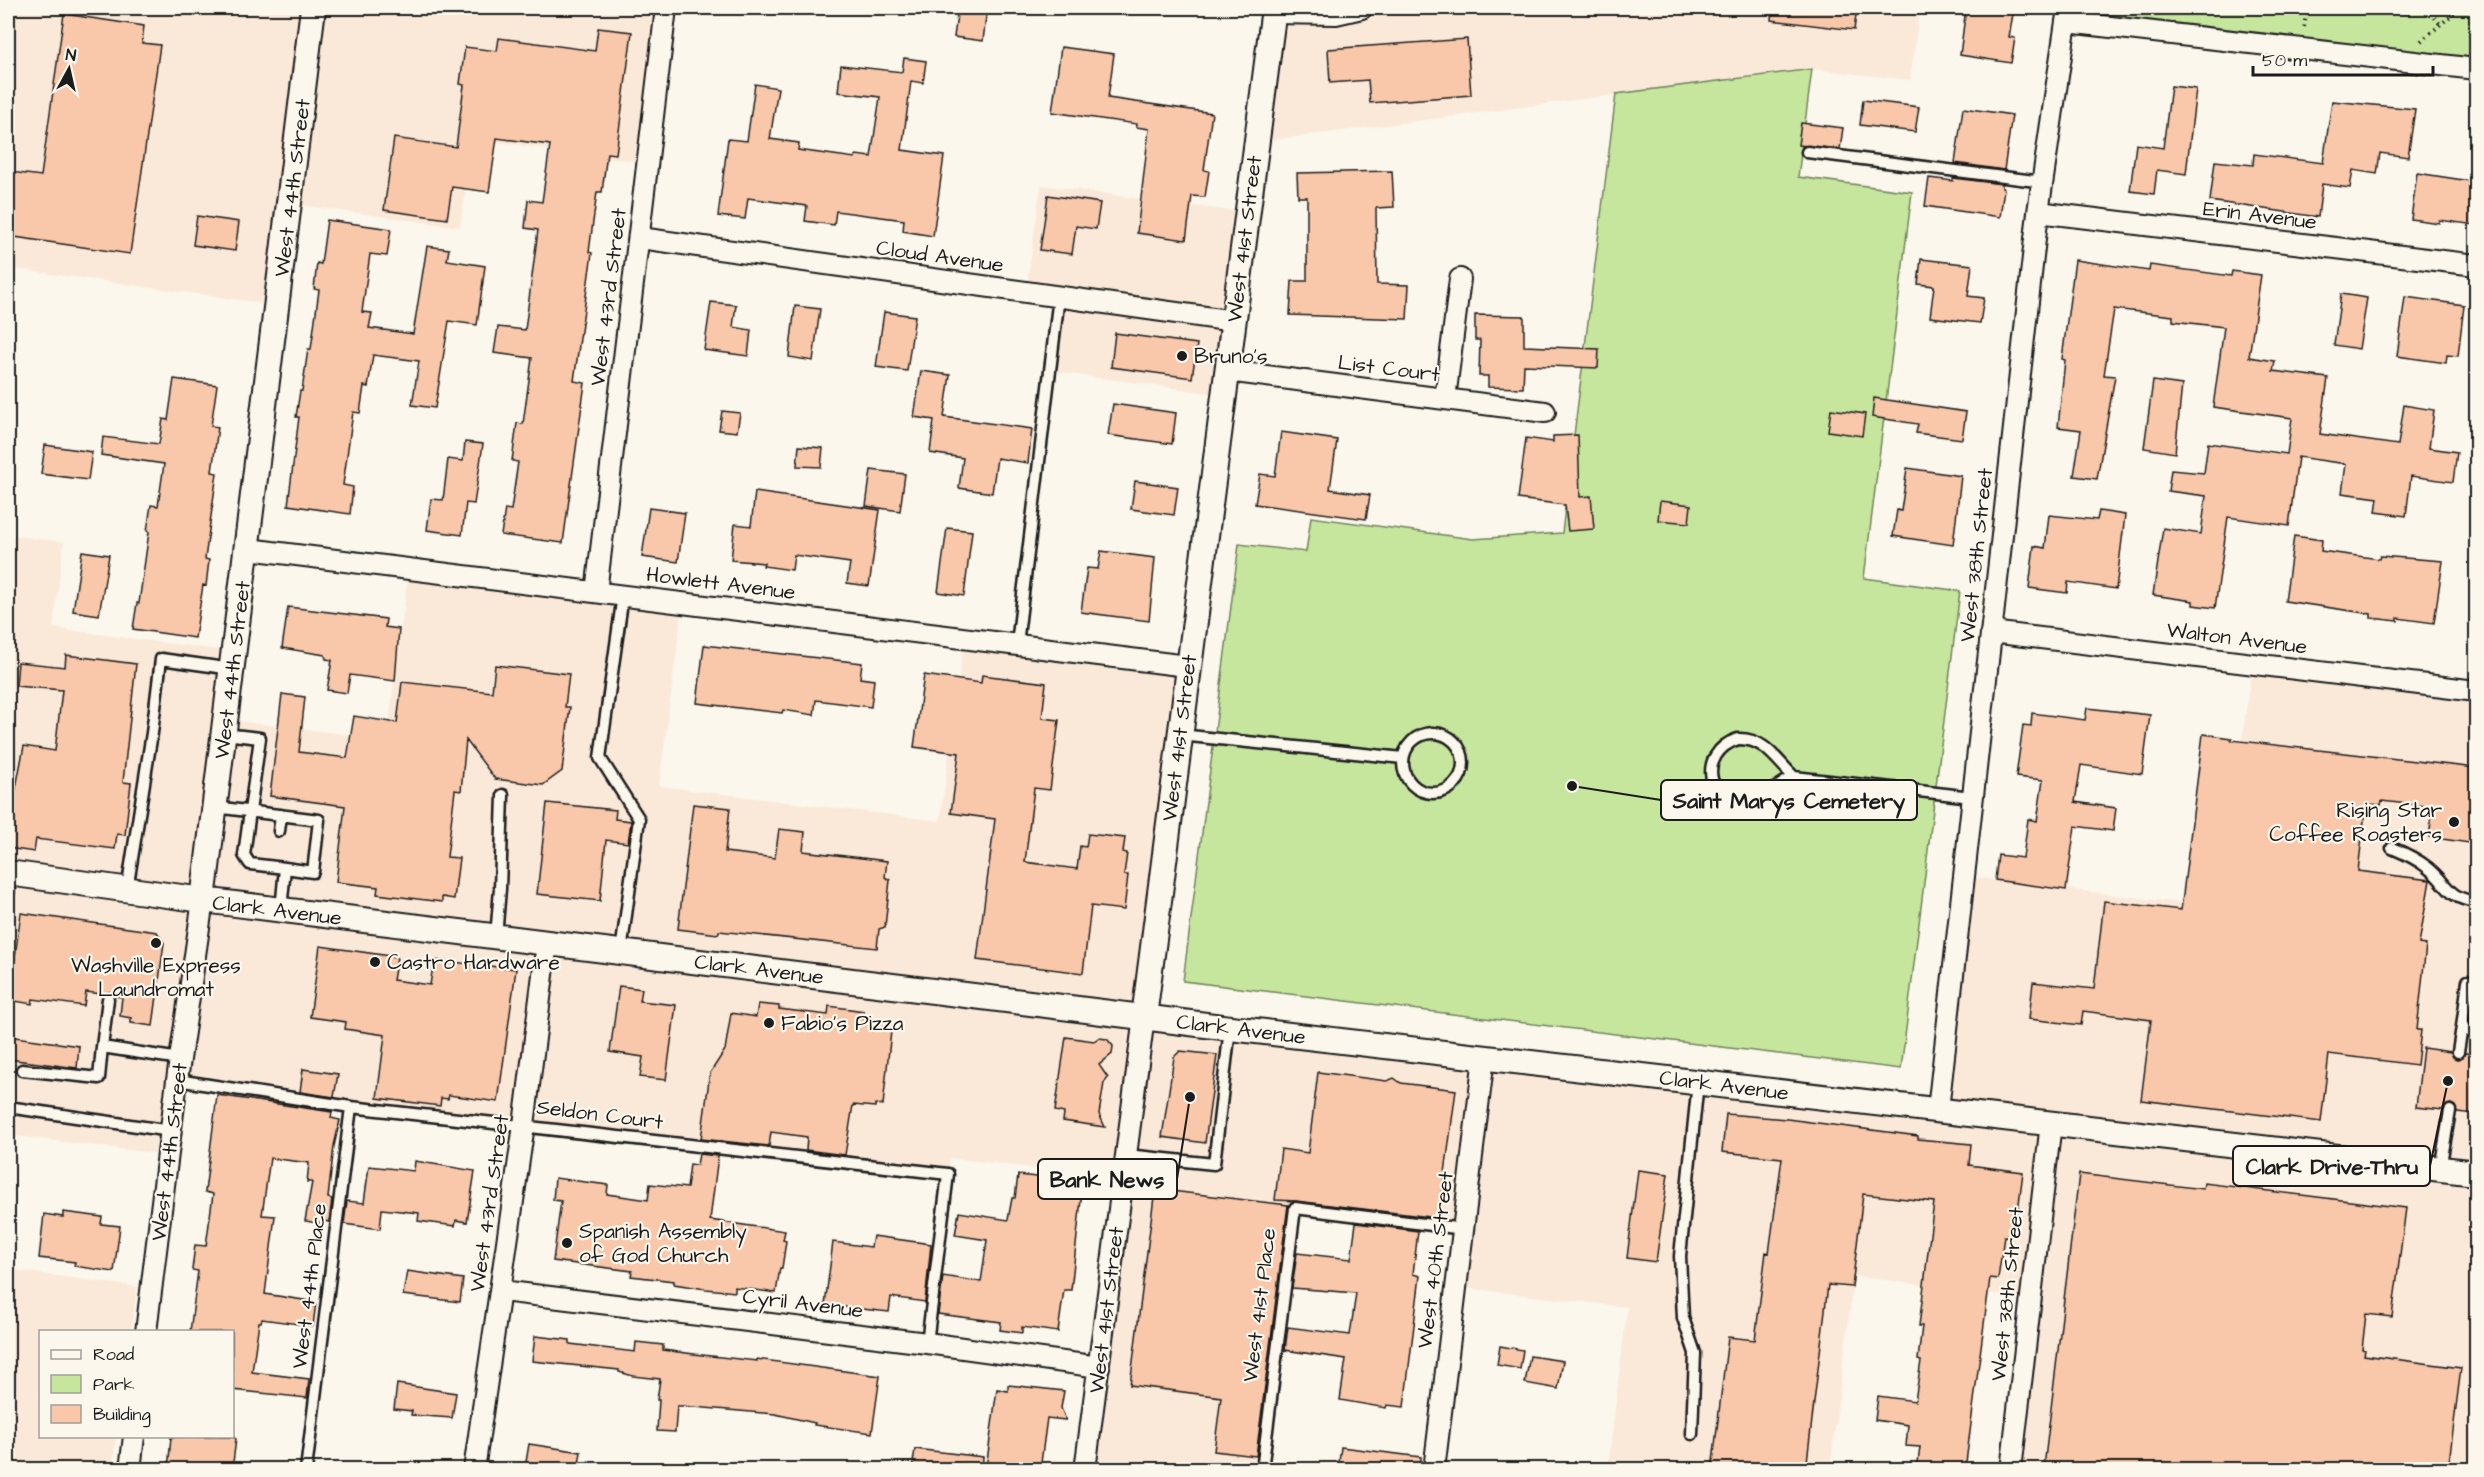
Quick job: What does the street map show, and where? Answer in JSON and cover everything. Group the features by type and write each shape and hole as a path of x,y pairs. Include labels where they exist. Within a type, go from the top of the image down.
{"street":[{"name":"West 44th Street","path":"146,1330 177,1080 203,900 248,549 313,8"},
{"name":"West 43rd Street","path":"596,592 666,8"},
{"path":"1273,10 1336,14 1362,8"},
{"name":"West 41st Street","path":"1085,1470 1273,10"},
{"path":"2067,15 2476,69"},
{"name":"West 38th Street","path":"1938,1110 2038,212 2067,15"},
{"name":"Erin Avenue","path":"2038,212 2476,265"},
{"name":"Cloud Avenue","path":"640,238 1234,321"},
{"path":"1445,399 1460,279"},
{"name":"List Court","path":"1227,371 1545,412"},
{"name":"Howlett Avenue","path":"248,549 1187,666"},
{"name":"Walton Avenue","path":"1991,632 2476,691"},
{"name":"Clark Avenue","path":"8,880 127,890 1230,1028 2476,1173"},
{"name":"West 43rd Street","path":"474,1470 524,1125 547,943"},
{"name":"West 40th Street","path":"1434,1470 1484,1057"},
{"name":"West 38th Street","path":"2011,1470 2051,1123"},
{"name":"Cyril Avenue","path":"501,1291 927,1342 1099,1367"},
{"path":"130,1470 134,1438"}],"lane":[{"path":"1807,153 2043,182"},
{"path":"1017,644 1059,296"},
{"path":"621,952 639,819 600,758 623,595"},
{"path":"127,890 161,660 232,670"},
{"path":"1429,733 1439,733 1456,742 1464,760 1463,771 1451,787 1442,792 1422,792 1407,778 1403,758 1412,741 1429,733"},
{"path":"214,807 250,811 319,820 313,872 279,864 250,864 244,855 250,811 260,738 224,734"},
{"path":"1179,735 1403,758"},
{"path":"1794,777 1767,748 1749,739 1728,742 1714,757 1711,767 1716,789 1724,798 1733,802 1756,800 1794,777 1972,797"},
{"path":"496,937 503,795"},
{"path":"279,831 281,815"},
{"path":"2392,848 2428,867 2460,900 2476,902"},
{"path":"279,864 281,910"},
{"path":"2458,1052 2468,981"},
{"path":"22,1070 99,1078 108,999"},
{"path":"2462,1027 2476,1035"},
{"path":"1126,1155 1214,1164 1230,1028"},
{"path":"102,1047 180,1059"},
{"name":"Seldon Court","path":"177,1080 351,1107 948,1174 927,1342"},
{"path":"1692,1434 1695,1353 1683,1318 1680,1256 1698,1082"},
{"path":"8,1107 171,1131"},
{"name":"West 44th Place","path":"306,1470 351,1107"},
{"path":"2440,1169 2450,1111"},
{"name":"West 41st Place","path":"1262,1470 1295,1208 1464,1229"}],"path":[{"path":"2304,27 2307,8"},
{"path":"2427,8 2440,24"},
{"path":"2420,42 2460,8"}],"shaded area":[{"path":"8,8 666,8 648,163 474,139 460,227 291,204 278,305 8,268"},
{"path":"1362,8 1920,8 1910,80 1812,69 1257,142 1273,13"},
{"path":"1041,185 1247,213 1224,395 1049,371 1059,297 1026,292"},
{"path":"8,535 64,542 53,628 234,652 226,720 387,739 409,568 683,603 659,786 940,821 964,638 1187,666 1144,1017 1937,1110 1963,876 2221,908 2252,664 2476,691 2476,1469 2011,1469 2031,1299 1854,1276 1830,1469 1608,1469 1627,1307 1456,1287 1464,1230 1295,1208 1262,1469 1085,1469 1123,1179 950,1158 948,1174 524,1125 178,1080 168,1155 8,1135"},
{"path":"8,1269 137,1287 131,1330 39,1330 39,1438 116,1438 112,1469 48,1470 8,1464"}],"green space":[{"path":"2068,8 2476,8 2476,69 2085,24"},
{"path":"1812,69 1798,177 1912,192 1864,578 1960,591 1901,1069 1183,981 1239,544 1306,552 1311,517 1473,539 1562,533 1616,94"}],"building":[{"path":"958,8 987,8 983,41 954,37"},
{"path":"1772,8 1857,8 1854,30 1771,20"},
{"path":"1966,8 2014,8 2009,37 2015,38 2011,63 1960,55"},
{"path":"64,14 144,26 142,43 160,45 130,254 8,236 11,172 41,176"},
{"path":"598,28 632,32 616,154 607,153 602,192 597,192 589,252 592,253 574,381 585,383 563,543 501,535 505,509 511,510 518,462 512,461 517,423 523,424 532,358 494,353 498,327 525,330 538,230 525,228 528,200 542,202 550,145 497,138 489,192 452,187 447,219 384,210 394,138 456,147 464,85 460,84 465,47 497,51 499,38 595,51"},
{"path":"1467,39 1471,95 1370,103 1368,80 1330,83 1328,49"},
{"path":"1061,47 1114,54 1108,98 1212,113 1204,170 1209,171 1205,197 1192,196 1186,240 1137,233 1149,129 1136,127 1137,124 1052,112"},
{"path":"904,58 926,61 923,83 911,81 902,150 944,156 933,236 903,231 904,220 836,211 834,225 805,221 807,206 748,198 745,219 718,216 728,139 747,141 755,84 778,88 770,139 799,143 798,150 855,158 856,155 871,157 880,97 838,92 841,65 902,72"},
{"path":"2171,86 2196,89 2186,174 2157,170 2154,194 2130,191 2136,144 2163,148"},
{"path":"1863,100 1919,107 1915,132 1860,125"},
{"path":"2332,101 2415,109 2408,157 2380,153 2377,174 2353,170 2350,188 2322,184 2318,217 2210,201 2215,161 2253,165 2254,154 2323,163"},
{"path":"1963,108 2012,115 2004,170 1955,163"},
{"path":"1801,123 1843,128 1840,149 1798,145"},
{"path":"1392,171 1394,207 1376,208 1377,284 1409,285 1407,319 1290,315 1292,281 1307,281 1307,197 1298,197 1297,173"},
{"path":"2417,173 2476,182 2476,225 2411,219"},
{"path":"1929,178 1953,181 1953,178 2002,184 2004,189 2000,217 1925,206"},
{"path":"1048,195 1100,203 1096,229 1076,226 1072,254 1040,250"},
{"path":"197,216 239,222 235,251 193,245"},
{"path":"327,220 391,229 387,256 370,254 362,312 372,313 369,328 413,334 427,246 449,249 447,260 485,266 477,325 449,321 435,408 412,405 419,361 373,355 368,387 364,386 360,413 353,412 343,485 353,487 350,514 288,505 299,417 296,417 308,349 311,349 319,290 314,289 317,263 321,264"},
{"path":"1921,259 1972,265 1968,296 1984,298 1980,323 1930,317 1934,286 1918,284"},
{"path":"2075,260 2149,271 2150,265 2231,276 2232,271 2261,275 2249,357 2275,361 2273,371 2328,378 2320,434 2398,445 2404,405 2434,410 2429,448 2457,452 2453,482 2411,476 2406,516 2376,512 2378,498 2342,493 2346,464 2298,457 2289,526 2228,517 2215,608 2193,605 2193,601 2153,595 2163,528 2201,534 2206,496 2168,491 2171,470 2204,473 2208,443 2287,454 2292,418 2213,407 2224,327 2173,321 2173,316 2114,309 2104,375 2115,376 2097,479 2074,476 2081,430 2058,427 2065,360 2062,359"},
{"path":"2341,294 2367,298 2359,349 2334,345"},
{"path":"2405,297 2464,305 2458,356 2447,355 2446,363 2397,356"},
{"path":"711,302 736,305 733,327 751,330 748,356 704,350"},
{"path":"795,306 820,309 813,361 789,357"},
{"path":"884,312 915,316 907,371 876,367"},
{"path":"1475,315 1524,316 1524,346 1599,349 1598,368 1524,365 1523,388 1488,387 1488,376 1479,376 1480,340 1475,340"},
{"path":"1115,333 1197,344 1192,378 1111,367"},
{"path":"921,371 950,375 944,417 1032,429 1028,463 997,458 992,493 959,488 963,458 930,453 934,420 914,417"},
{"path":"174,379 217,385 211,426 218,427 212,472 217,473 205,559 209,560 206,586 203,585 195,638 133,629 137,603 139,603 151,505 158,506 164,464 101,455 103,437 159,444 163,419 168,420"},
{"path":"2153,381 2182,385 2175,453 2144,448"},
{"path":"1874,398 1966,412 1962,439 1916,433 1918,424 1872,417"},
{"path":"1113,404 1176,413 1172,444 1108,435"},
{"path":"1831,409 1865,414 1862,436 1828,431"},
{"path":"722,411 740,413 737,432 719,430"},
{"path":"1281,432 1337,440 1330,489 1370,495 1366,519 1255,504 1260,474 1275,476"},
{"path":"1578,435 1580,497 1591,496 1594,529 1568,531 1565,505 1518,499 1526,438 1553,442 1553,436"},
{"path":"465,442 483,444 474,504 466,503 462,535 427,530 431,499 443,500 448,459 463,461"},
{"path":"45,445 92,452 88,480 41,474"},
{"path":"799,446 823,448 821,467 797,466"},
{"path":"1907,468 1961,476 1953,545 1893,536 1897,510 1901,511"},
{"path":"871,470 905,474 900,511 866,506"},
{"path":"1135,481 1178,487 1174,515 1131,509"},
{"path":"755,492 880,510 869,586 847,583 850,563 794,555 792,570 763,566 764,563 731,560 735,524 751,526"},
{"path":"1660,501 1691,505 1689,523 1658,520"},
{"path":"649,508 685,513 678,562 642,557"},
{"path":"2099,511 2125,515 2116,589 2068,582 2067,593 2029,588 2034,546 2045,548 2049,515 2097,520"},
{"path":"947,528 972,531 964,596 938,592"},
{"path":"2294,536 2322,540 2321,551 2379,559 2380,556 2443,561 2434,623 2398,618 2398,621 2371,618 2371,614 2285,601"},
{"path":"82,551 109,555 99,615 73,611"},
{"path":"1101,551 1155,558 1149,621 1081,612 1087,568 1098,569"},
{"path":"288,607 386,619 385,627 399,629 395,681 350,675 347,693 327,690 332,660 326,659 325,655 282,648"},
{"path":"704,645 862,663 860,678 874,680 871,707 816,700 814,715 783,710 782,713 697,703"},
{"path":"66,655 136,664 123,782 131,783 125,835 117,834 115,849 36,839 34,852 8,848 8,791 15,793 24,746 55,751 62,690 16,686 18,662 65,667"},
{"path":"495,665 569,674 565,707 570,707 562,771 543,785 495,779 466,740 461,791 455,790 447,857 459,858 454,899 442,897 442,902 377,894 378,887 336,882 345,806 270,796 282,694 305,697 299,752 347,758 354,716 397,723 402,682 492,692"},
{"path":"924,675 981,683 982,675 1046,683 1042,718 1059,720 1050,790 1034,788 1025,862 1077,869 1080,846 1086,847 1088,834 1125,838 1123,852 1127,853 1124,875 1128,875 1124,910 1091,906 1083,973 977,960 995,819 951,813 959,753 914,747"},
{"path":"2087,708 2150,715 2142,774 2081,765 2075,802 2116,808 2113,831 2075,826 2066,890 1995,880 1998,855 2023,858 2028,819 2037,821 2043,780 2016,777 2023,725 2031,726 2032,713 2085,720"},
{"path":"2203,734 2232,738 2231,740 2476,768 2476,844 2429,837 2433,807 2382,801 2381,805 2366,804 2358,871 2430,880 2419,944 2426,945 2417,1030 2421,1030 2417,1065 2329,1054 2321,1122 2141,1100 2151,1020 2083,1011 2081,1025 2029,1019 2033,982 2094,989 2104,901 2181,910"},
{"path":"547,803 616,810 615,819 631,821 628,843 606,840 600,901 537,894"},
{"path":"693,804 730,808 725,852 775,858 779,829 805,832 803,851 887,861 885,877 890,880 885,927 879,929 877,948 719,931 718,934 678,929"},
{"path":"21,913 157,932 164,943 153,1026 131,1023 131,1018 120,1016 122,997 110,992 102,994 86,992 84,1006 33,999 32,1004 9,1000"},
{"path":"320,946 397,957 393,980 430,985 434,960 516,969 498,1102 449,1095 448,1099 441,1098 440,1106 377,1098 385,1035 345,1029 346,1022 310,1017"},
{"path":"619,986 642,989 640,1001 676,1005 666,1080 640,1077 643,1057 610,1052"},
{"path":"758,1004 828,1015 829,1006 864,1011 863,1019 892,1022 883,1105 875,1104 875,1107 853,1105 845,1155 806,1150 807,1137 771,1132 769,1146 701,1139 710,1073 725,1050 731,1013 756,1017"},
{"path":"8,1036 79,1046 77,1068 8,1059"},
{"path":"1066,1037 1094,1041 1099,1038 1107,1039 1113,1046 1112,1054 1099,1065 1108,1078 1104,1083 1099,1114 1105,1127 1063,1121 1064,1113 1055,1111"},
{"path":"2423,1048 2451,1052 2457,1059 2463,1057 2465,1053 2476,1054 2476,1114 2457,1112 2455,1106 2451,1104 2445,1106 2443,1110 2416,1107"},
{"path":"1180,1051 1217,1055 1205,1143 1162,1137 1174,1057"},
{"path":"303,1069 338,1074 334,1097 300,1092"},
{"path":"1318,1072 1387,1081 1394,1078 1401,1083 1456,1090 1439,1218 1275,1200 1281,1149 1308,1153"},
{"path":"217,1095 332,1112 331,1118 340,1120 334,1146 328,1198 332,1199 329,1222 324,1221 324,1224 305,1221 312,1182 307,1182 309,1163 270,1158 262,1215 275,1216 265,1294 316,1302 313,1326 262,1319 259,1322 252,1372 309,1379 307,1398 234,1390 234,1330 190,1330 198,1271 192,1270 195,1245 206,1246 213,1194 205,1192"},
{"path":"1726,1114 1787,1119 1918,1136 1918,1139 1971,1144 1969,1165 2023,1172 2016,1227 2013,1226 2011,1237 2004,1236 1998,1279 1990,1278 1965,1470 1917,1470 1920,1447 1906,1446 1908,1425 1875,1420 1878,1396 1915,1401 1921,1361 1918,1360 1922,1326 1919,1326 1934,1202 1863,1194 1852,1287 1828,1285 1806,1470 1712,1470 1728,1337 1755,1340 1766,1252 1769,1253 1782,1158 1722,1152"},
{"path":"699,1154 718,1156 710,1220 785,1231 783,1240 786,1241 776,1293 735,1287 735,1292 706,1289 674,1284 674,1281 631,1276 632,1271 553,1261 561,1201 553,1200 555,1178 608,1185 607,1194 648,1200 650,1184 687,1188 690,1164 697,1165"},
{"path":"415,1161 475,1171 467,1222 456,1220 455,1226 418,1221 419,1213 382,1209 380,1229 344,1224 347,1201 364,1203 369,1166 414,1171"},
{"path":"1638,1170 1668,1174 1656,1262 1627,1258"},
{"path":"2079,1174 2203,1189 2204,1183 2406,1208 2392,1317 2366,1314 2362,1349 2365,1350 2364,1355 2461,1368 2448,1470 2065,1470 2044,1467"},
{"path":"1018,1175 1083,1182 1071,1290 1064,1290 1058,1332 1022,1327 1022,1333 1000,1330 1001,1322 938,1314 943,1276 981,1282 987,1240 955,1235 959,1212 1008,1220 1012,1198 1015,1198"},
{"path":"1155,1189 1288,1205 1256,1456 1214,1451 1221,1397 1130,1385"},
{"path":"63,1212 102,1217 101,1224 120,1226 114,1272 74,1266 75,1262 39,1258 44,1214 63,1217"},
{"path":"1356,1223 1418,1231 1413,1274 1420,1276 1404,1407 1387,1405 1386,1408 1340,1400 1346,1359 1285,1350 1288,1327 1350,1335 1356,1293 1292,1288 1297,1253 1351,1259"},
{"path":"873,1236 931,1244 925,1302 891,1297 889,1312 825,1305 833,1242 871,1247"},
{"path":"407,1271 463,1279 460,1302 403,1295"},
{"path":"535,1336 570,1340 570,1344 635,1352 636,1342 663,1345 663,1350 757,1361 757,1359 880,1376 872,1433 814,1425 815,1423 775,1414 682,1406 677,1406 675,1432 657,1431 660,1379 633,1376 619,1372 619,1370 532,1361"},
{"path":"1500,1346 1523,1350 1520,1369 1497,1365"},
{"path":"1530,1356 1563,1361 1558,1389 1525,1383"},
{"path":"397,1384 456,1393 452,1418 411,1415 412,1411 394,1409"},
{"path":"1008,1385 1064,1391 1061,1408 1066,1420 1047,1418 1040,1470 986,1468 997,1389 1008,1391"},
{"path":"171,1438 236,1439 232,1470 168,1470"},
{"path":"529,1444 581,1452 578,1470 525,1468"},
{"path":"1341,1447 1421,1457 1421,1470 1338,1470"},
{"path":"915,1449 983,1457 982,1470 912,1470"}],"place":[{"name":"Bruno's","path":"1182,356"},
{"name":"Saint Marys Cemetery","path":"1572,786"},
{"name":"Rising Star Coffee Roasters","path":"2454,822"},
{"name":"Washville Express Laundromat","path":"156,943"},
{"name":"Castro Hardware","path":"375,962"},
{"name":"Fabio's Pizza","path":"769,1023"},
{"name":"Clark Drive-Thru","path":"2448,1081"},
{"name":"Bank News","path":"1190,1097"},
{"name":"Spanish Assembly of God Church","path":"567,1243"}]}
